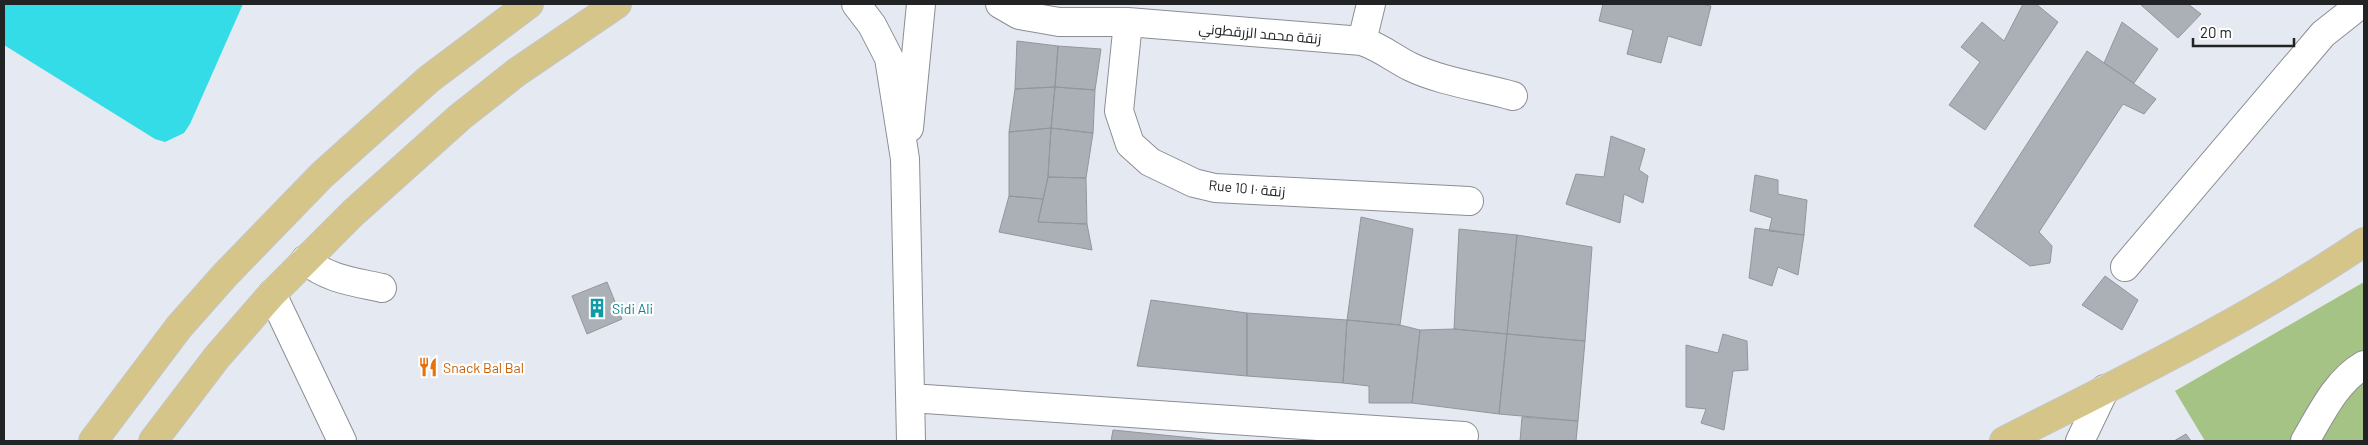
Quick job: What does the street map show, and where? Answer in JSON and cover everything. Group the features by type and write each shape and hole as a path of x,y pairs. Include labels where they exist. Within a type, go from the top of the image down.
{"main road":[{"path":"92,441 179,327 225,275 322,175 429,79 529,4"},
{"path":"153,441 217,357 272,294 353,212 460,117 517,72 617,4"},
{"path":"2004,441 2174,354 2308,280 2364,242"}],"street":[{"path":"856,4 872,25 889,58 905,159 912,441"},
{"name":"زنقة محمد الزرقطوني","path":"1000,4 1019,15 1059,22 1128,22 1184,15 1362,41 1382,48 1411,67 1427,73 1513,96"},
{"path":"1362,41 1371,4"},
{"path":"2125,266 2324,34 2361,4"},
{"path":"905,159 926,5"},
{"name":"Rue 10 زنقة ١٠","path":"1128,22 1119,111 1130,144 1150,162 1194,183 1215,188 1469,201"},
{"path":"305,260 322,273 332,277 382,288"},
{"path":"272,294 342,441"},
{"path":"2305,441 2338,388 2355,370 2364,364"},
{"path":"2080,441 2105,389"},
{"path":"911,398 1464,436"}],"green space":[{"path":"2364,282 2364,441 2205,441 2175,391"}],"water":[{"path":"4,4 243,4 190,124 184,133 165,142 155,139 4,45"}],"building":[{"path":"1603,4 1702,4 1711,6 1701,46 1668,36 1661,63 1627,54 1633,30 1599,21"},
{"path":"2023,4 2036,4 2058,22 1985,130 1949,105 1980,62 1961,47 1982,22 2004,41"},
{"path":"2140,4 2188,4 2201,14 2178,38"},
{"path":"2122,22 2158,49 2134,83 2104,63"},
{"path":"1017,41 1058,46 1055,87 1015,89"},
{"path":"1058,46 1101,49 1095,90 1055,87"},
{"path":"2087,51 2156,99 2144,114 2123,104 2039,232 2052,246 2050,263 2030,266 1974,226"},
{"path":"1055,87 1051,128 1009,132 1015,89"},
{"path":"1055,87 1095,90 1093,133 1051,128"},
{"path":"1051,128 1048,177 1043,199 1009,196 1009,132"},
{"path":"1051,128 1093,133 1086,178 1048,177"},
{"path":"1611,136 1645,149 1639,170 1648,176 1643,203 1624,194 1620,223 1566,204 1576,174 1604,177"},
{"path":"1755,175 1778,180 1778,194 1807,200 1804,235 1769,231 1772,218 1750,211"},
{"path":"1048,177 1086,178 1087,224 1038,222"},
{"path":"1009,196 1043,199 1038,222 1087,224 1092,250 999,232"},
{"path":"1361,217 1413,229 1400,325 1347,320"},
{"path":"1755,228 1804,235 1798,275 1778,267 1772,286 1749,278"},
{"path":"1459,229 1517,235 1507,334 1454,329"},
{"path":"1517,235 1592,247 1585,341 1507,334"},
{"path":"2105,276 2138,300 2122,330 2082,305"},
{"name":"Sidi Ali","path":"607,282 622,319 587,334 572,296"},
{"path":"1151,300 1247,313 1247,376 1137,366"},
{"path":"1247,313 1347,320 1343,383 1247,376"},
{"path":"1347,320 1400,325 1420,330 1412,403 1369,403 1369,386 1343,383"},
{"path":"1454,329 1507,334 1499,414 1412,403 1420,330"},
{"path":"1507,334 1585,341 1578,421 1499,414"},
{"path":"1723,334 1747,341 1748,370 1733,371 1724,430 1701,423 1706,409 1686,407 1686,345 1718,353"},
{"path":"1522,417 1578,421 1576,441 1520,441"},
{"path":"1113,430 1223,441 1111,441"},
{"path":"2186,434 2191,441 2174,441"}],"place":[{"name":"Sidi Ali","path":"597,308"},
{"name":"Snack Bal Bal","path":"428,367"}]}
